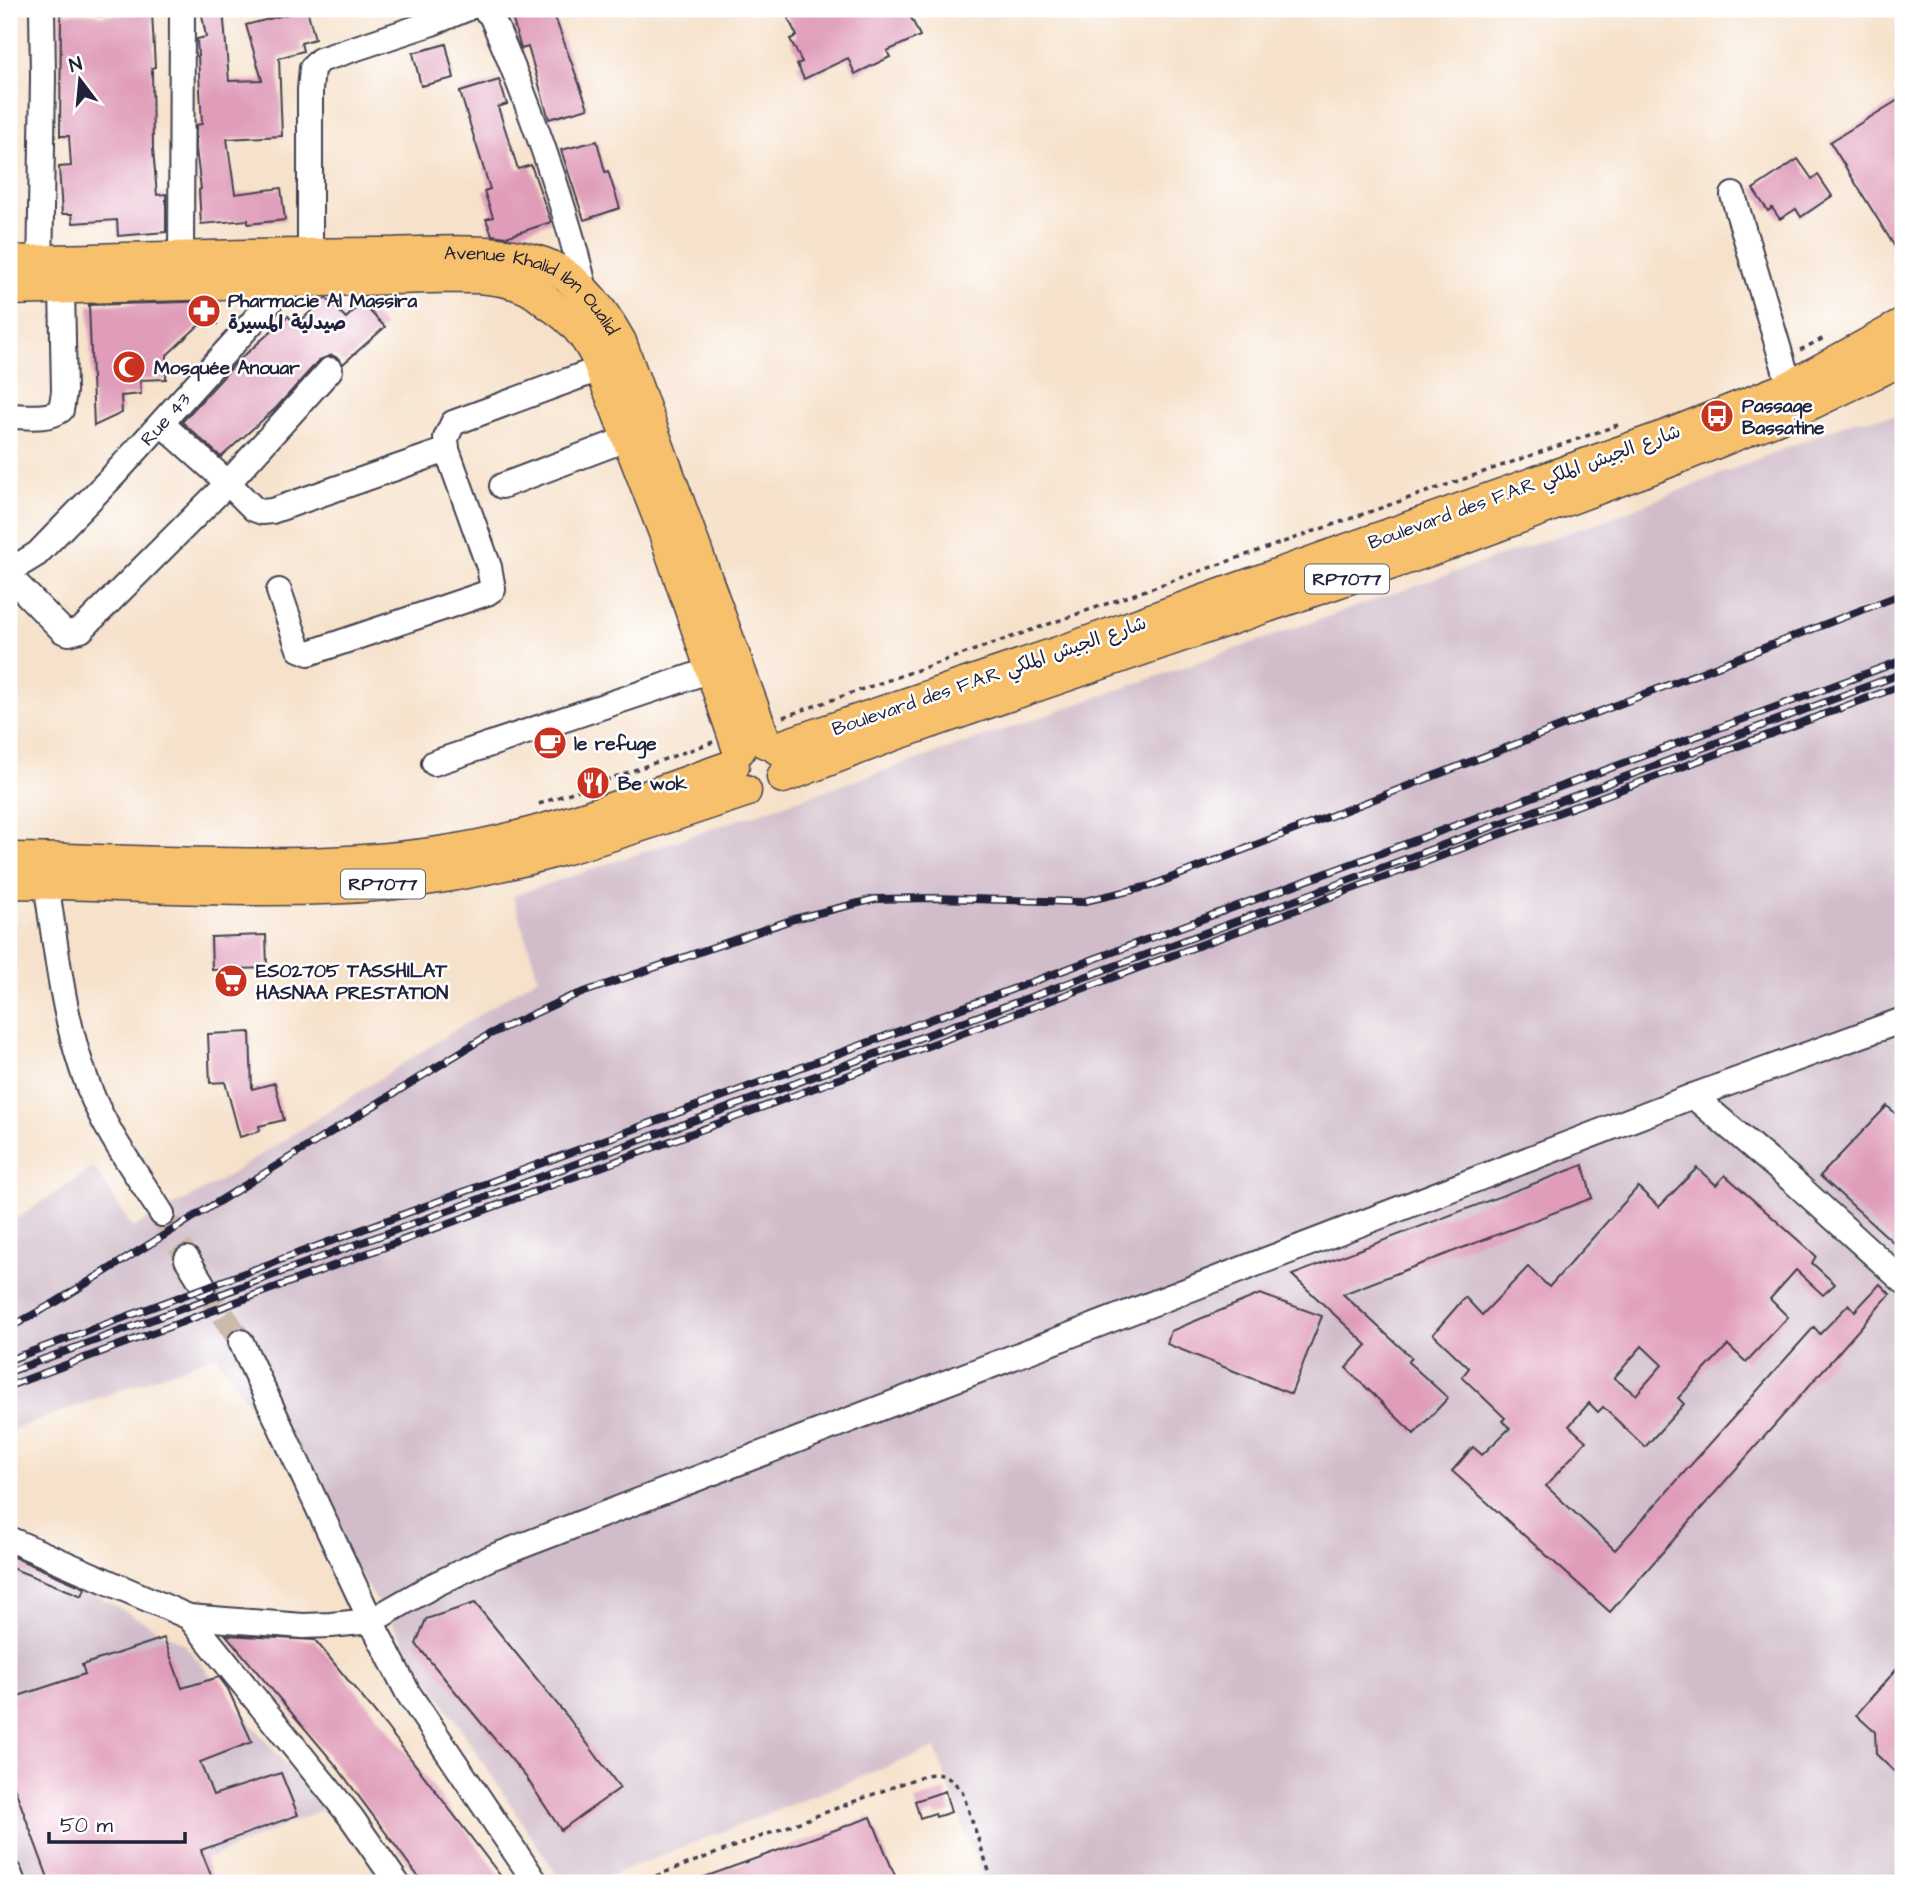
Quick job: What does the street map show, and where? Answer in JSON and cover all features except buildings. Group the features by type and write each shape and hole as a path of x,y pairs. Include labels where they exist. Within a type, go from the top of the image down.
{"main road":[{"name":"Avenue Khalid Ibn Oualid","path":"37,282 181,258 310,254 438,252 516,257 544,264 562,273 586,294 609,323 625,355 754,754"},
{"name":"Avenue Khalid Ibn Oualid","path":"9,262 37,282 286,282 470,277 527,288 568,317 588,339 602,368 665,533 711,670 754,754"},
{"name":"Boulevard des F.A.R شارع الجيش الملكي","path":"9,859 319,865 440,853 505,840 581,819 754,754 1064,651 1672,434 1790,387 1903,325"},
{"name":"Boulevard des F.A.R شارع الجيش الملكي","path":"9,882 222,890 333,888 411,881 535,858 754,754 895,734 1282,602 1646,470 1799,409 1903,359"}],"street":[{"path":"9,416 56,414 61,410 64,392 37,282 43,76 41,9"},
{"path":"181,258 182,9"},
{"path":"310,254 312,68 320,61 466,9"},
{"path":"484,9 491,15 524,94 570,232 586,294"},
{"path":"1733,195 1790,387"},
{"name":"Rue 43","path":"9,571 37,554 162,424 310,254"},
{"path":"279,591 294,640 299,649 309,653 493,589 489,567 447,450 446,438 453,423 602,368"},
{"path":"9,576 63,631 69,633 81,630 228,483 330,370"},
{"path":"162,424 254,509 262,512 272,511 447,450"},
{"path":"502,486 629,438"},
{"path":"434,762 711,670"},
{"path":"46,883 68,1023 80,1063 105,1122 162,1214"},
{"path":"9,1539 189,1617 303,1626 371,1621 434,1584 490,1558 1693,1096 1832,1048 1903,1020"},
{"path":"1693,1096 1794,1182 1903,1281"},
{"path":"187,1259 203,1285"},
{"path":"241,1342 371,1621 408,1693 536,1883"},
{"path":"189,1617 351,1817 397,1883"},
{"path":"9,1873 13,1883"}],"path":[{"path":"532,806 754,754 1624,423"},
{"path":"637,1883 925,1775 939,1773 952,1779 962,1791 993,1883"}],"shaded area":[{"path":"1903,415 1903,1883 984,1883 935,1748 592,1883 562,1883 216,1355 9,1431 9,1224 94,1167 133,1228 220,1181 538,977 513,896 975,740 1621,514 1853,421"},
{"path":"9,1547 184,1644 323,1809 205,1860 214,1883 9,1883"}],"tunnel":[{"path":"162,1214 187,1259"},
{"path":"203,1285 241,1342"}],"railway":[{"path":"9,1328 56,1302 490,1034 570,997 794,919 875,899 1081,902 1150,886 1903,594"},
{"path":"9,1360 1903,660"},
{"path":"9,1372 1368,873 1903,673"},
{"path":"9,1386 1903,685"}],"place":[{"name":"Pharmacie Al Massira صيدلية المسيرة","path":"204,311"},
{"name":"Mosquée Anouar","path":"129,367"},
{"name":"Passage Bassatine","path":"1717,416"},
{"name":"le refuge","path":"550,743"},
{"name":"Be wok","path":"593,783"},
{"name":"ES02705 TASSHILAT HASNAA PRESTATION","path":"231,981"}]}
